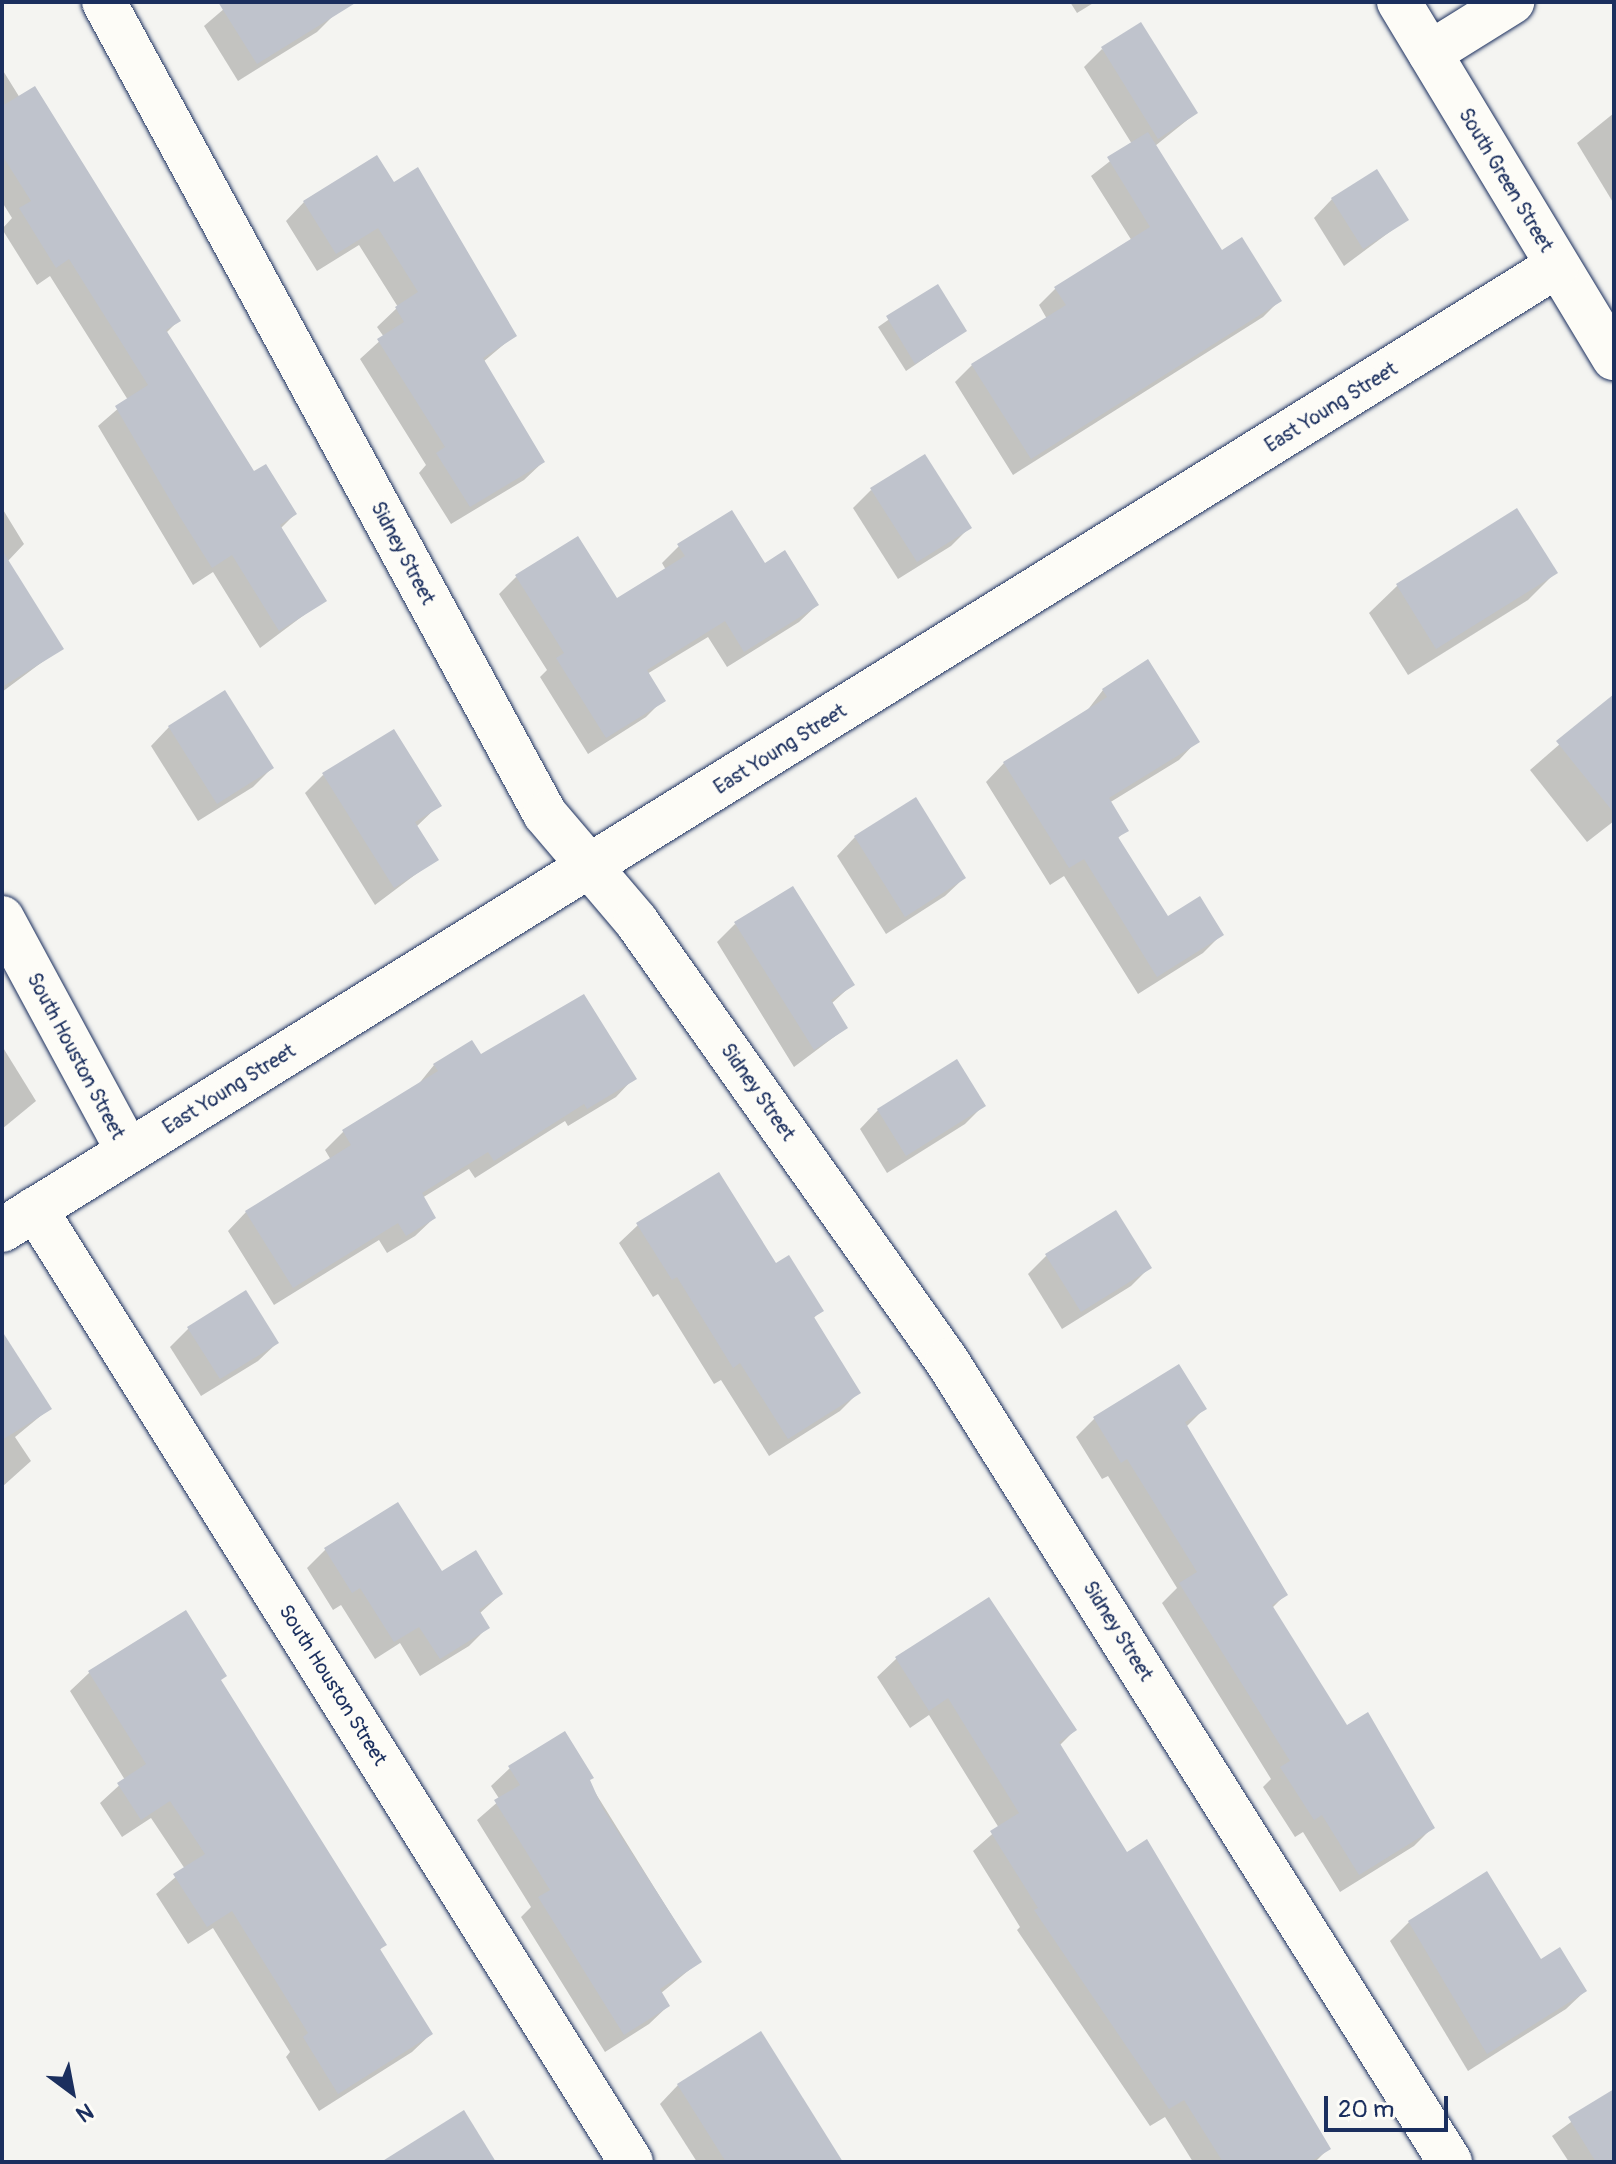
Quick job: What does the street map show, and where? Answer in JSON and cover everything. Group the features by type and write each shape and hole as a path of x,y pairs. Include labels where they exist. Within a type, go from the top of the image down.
{"street":[{"name":"Sidney Street","path":"104,2 545,814 636,921 963,1385 1450,2162"},
{"name":"South Green Street","path":"1399,2 1614,358"},
{"path":"1430,53 1512,2"},
{"name":"East Young Street","path":"18,1219 1557,266"},
{"name":"South Houston Street","path":"2,918 128,1151"},
{"name":"South Houston Street","path":"18,1219 631,2162"}],"building":[{"path":"218,2 357,2 257,64"},
{"path":"1141,22 1198,113 1158,139 1101,47"},
{"path":"35,86 181,321 166,330 254,471 266,464 297,514 280,525 327,601 279,631 232,555 212,568 180,517 115,406 148,385 69,259 56,268 19,208 31,201 2,155 2,106"},
{"path":"1148,132 1222,250 1242,237 1282,301 1031,459 971,364 1066,305 1054,287 1150,227 1107,157"},
{"path":"377,155 394,182 418,167 517,336 483,358 545,462 470,507 436,453 445,447 377,339 404,322 395,307 418,292 378,228 336,254 303,201"},
{"path":"1377,169 1409,220 1363,249 1331,198"},
{"path":"938,284 967,331 915,364 886,316"},
{"path":"925,454 972,528 917,562 870,488"},
{"path":"1517,508 1558,573 1436,649 1396,584"},
{"path":"732,510 765,563 785,550 819,605 744,652 725,621 647,670 666,701 606,738 556,658 564,653 515,575 578,536 617,598 685,556 677,544"},
{"path":"2,550 64,649 2,687"},
{"path":"1148,659 1200,742 1109,798 1129,831 1118,837 1168,916 1200,896 1224,935 1157,977 1084,859 1069,868 1003,762 1107,697 1102,689"},
{"path":"225,690 274,768 217,804 168,726"},
{"path":"1614,694 1614,813 1556,741"},
{"path":"394,729 442,806 415,822 439,860 394,888 322,773"},
{"path":"916,797 966,878 905,917 854,836"},
{"path":"793,886 855,985 831,1000 848,1028 814,1050 734,922"},
{"path":"584,994 637,1079 587,1109 584,1104 494,1161 488,1152 422,1193 436,1218 406,1236 398,1223 293,1288 245,1211 351,1145 342,1130 438,1071 433,1064 472,1040 481,1054"},
{"path":"957,1059 986,1106 906,1156 877,1109"},
{"path":"719,1172 776,1263 789,1255 824,1311 814,1317 861,1393 788,1439 740,1363 733,1368 677,1277 672,1280 636,1223"},
{"path":"1116,1210 1152,1268 1081,1312 1045,1254"},
{"path":"246,1290 279,1343 220,1379 187,1327"},
{"path":"2,1331 52,1409 2,1440"},
{"path":"1179,1364 1207,1409 1185,1422 1288,1595 1272,1605 1347,1725 1368,1712 1435,1828 1359,1875 1322,1815 1314,1820 1280,1767 1290,1761 1179,1583 1197,1572 1127,1459 1121,1463 1093,1417"},
{"path":"398,1502 442,1571 476,1550 503,1594 479,1610 490,1628 440,1659 419,1627 394,1642 360,1588 352,1593 324,1548"},
{"path":"989,1597 1077,1730 1059,1742 1127,1852 1147,1839 1331,2149 1310,2162 1223,2162 1184,2100 1169,2109 1034,1910 1038,1908 990,1831 1019,1813 948,1698 929,1711 895,1657"},
{"path":"186,1610 227,1676 221,1680 387,1945 380,1949 433,2034 338,2094 303,2037 308,2033 232,1911 207,1927 173,1874 205,1854 170,1801 141,1820 117,1783 146,1764 88,1671"},
{"path":"565,1731 594,1778 590,1780 602,1807 702,1962 660,1989 670,2006 624,2035 538,1897 550,1890 494,1800 520,1785 508,1766"},
{"path":"1487,1871 1541,1959 1560,1947 1587,1991 1487,2054 1408,1921"},
{"path":"761,2031 843,2162 726,2162 677,2084"},
{"path":"1614,2089 1614,2162 1596,2162 1568,2117"},
{"path":"464,2110 496,2162 381,2162"}]}
